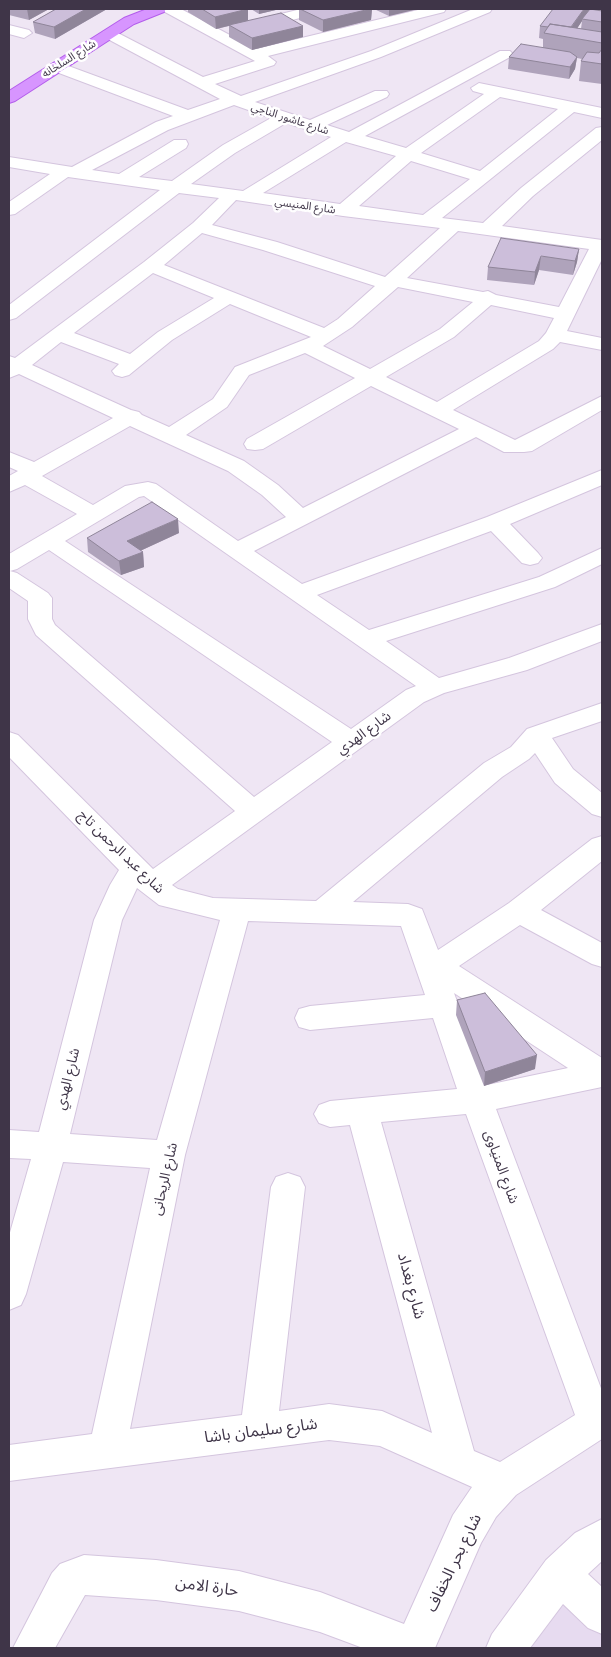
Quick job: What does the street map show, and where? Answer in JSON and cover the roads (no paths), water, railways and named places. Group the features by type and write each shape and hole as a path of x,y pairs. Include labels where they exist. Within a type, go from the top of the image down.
{"main road":[{"path":"130,22 141,9"},
{"path":"130,22 159,9"},
{"name":"شارع السلخانه","path":"9,98 130,22"}],"street":[{"path":"170,9 255,54 268,63 201,83"},
{"path":"218,34 312,9"},
{"path":"255,54 438,9"},
{"path":"9,210 69,173 136,139 188,116 376,54 485,9"},
{"path":"250,13 266,22"},
{"path":"372,13 387,22"},
{"path":"286,17 322,37"},
{"name":"شارع عاشور الناجي","path":"109,34 237,101 406,156 482,177"},
{"path":"12,366 60,335 151,266 238,196 505,54"},
{"path":"56,67 188,116"},
{"path":"452,82 602,113"},
{"path":"343,211 406,156 497,92"},
{"path":"310,126 381,94"},
{"path":"426,222 571,107"},
{"path":"9,314 229,149 285,117"},
{"path":"487,230 527,192 602,132"},
{"path":"121,180 180,144"},
{"name":"شارع المنيسي","path":"9,162 69,173 453,226 599,241"},
{"path":"172,435 220,404 242,371 306,346 327,336 346,323 453,226"},
{"path":"199,227 270,246 392,283 488,297 565,314"},
{"path":"437,411 546,345 554,335 565,314 599,241"},
{"path":"151,266 327,336"},
{"path":"60,335 128,366 165,336 228,297"},
{"path":"255,444 447,333 476,310 488,297"},
{"path":"554,335 602,344"},
{"path":"306,346 508,446 520,447 602,402"},
{"path":"12,366 132,416 236,466 270,490 300,518"},
{"path":"23,477 132,416"},
{"path":"238,550 474,430"},
{"path":"9,458 23,477 93,514"},
{"path":"300,593 494,522 602,477"},
{"path":"9,564 138,489 153,491 435,687"},
{"path":"494,522 530,558"},
{"path":"49,540 351,742"},
{"path":"366,640 547,582 602,555"},
{"path":"9,578 40,598 40,619 45,629 254,812"},
{"name":"شارع الهدي","path":"9,1294 51,1147 108,920 124,885 143,877 254,812 415,696 435,687 518,664 602,632"},
{"path":"321,913 493,770 520,753 536,735 602,712"},
{"path":"536,735 564,776 599,801"},
{"name":"شارع عبد الرحمن تاج","path":"9,741 143,877 169,898 186,904 213,909 408,916"},
{"path":"602,846 519,911 432,963 602,1074"},
{"name":"شارع الريحانى","path":"107,1451 169,1155 237,910"},
{"path":"519,911 602,956"},
{"name":"شارع المنياوى","path":"408,916 412,918 432,963 443,1005 477,1100 599,1419"},
{"path":"310,1018 443,1005"},
{"path":"477,1100 602,1074"},
{"name":"شارع بغداد","path":"459,1462 346,1112 477,1100"},
{"path":"9,1144 169,1155"},
{"path":"258,1431 288,1187"},
{"name":"شارع بحر الخفاف","path":"415,1648 467,1529 483,1504 504,1482 599,1419"},
{"name":"شارع سليمان باشا","path":"9,1463 329,1422 382,1429 504,1482"},
{"path":"506,1648 560,1574 589,1546 602,1538"},
{"path":"560,1574 602,1614"},
{"name":"حارة الامن","path":"33,1648 66,1587 79,1575 156,1580 239,1591 320,1612 415,1648"}]}
